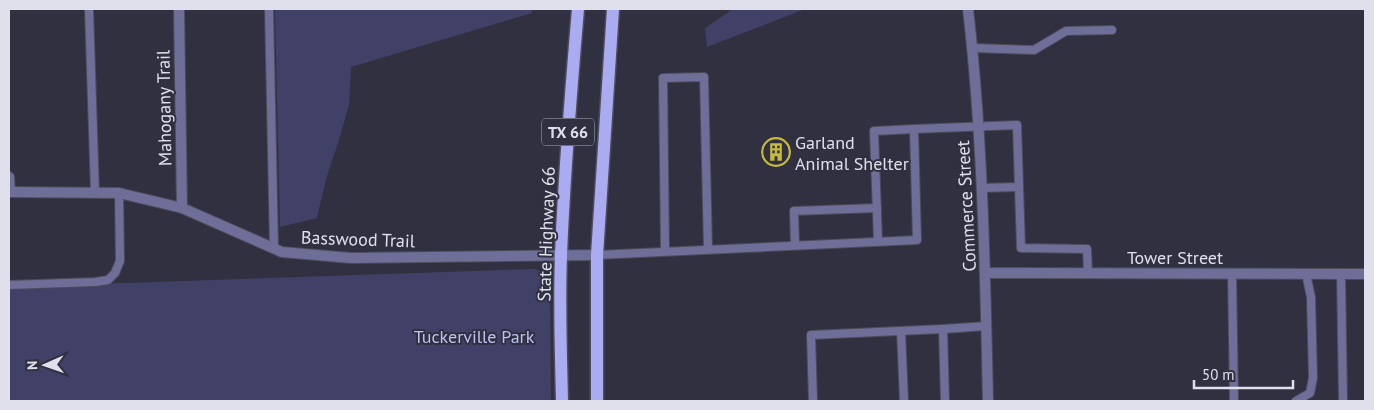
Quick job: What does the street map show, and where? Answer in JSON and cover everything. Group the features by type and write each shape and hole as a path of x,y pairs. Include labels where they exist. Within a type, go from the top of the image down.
{"main road":[{"name":"State Highway 66","path":"562,401 561,255 568,117 578,9"},
{"name":"TX 66","path":"597,401 597,255 604,125 614,9"}],"street":[{"name":"Mahogany Trail","path":"179,9 182,208"},
{"name":"Commerce Street","path":"968,9 973,48 978,126 985,273 988,401"},
{"path":"9,177 9,192"},
{"name":"Basswood Trail","path":"9,192 118,193 182,208 282,252 351,258 597,255"},
{"name":"Tower Street","path":"985,273 1365,274"}],"lane":[{"path":"89,9 95,193"},
{"path":"269,9 274,248"},
{"path":"973,48 1034,50 1066,30 1112,30"},
{"path":"665,252 663,78 704,76 708,249"},
{"path":"878,242 874,131 1017,125 1021,248 1087,248 1088,273"},
{"path":"597,255 917,240 914,129"},
{"path":"981,188 1019,187"},
{"path":"9,285 108,280 120,262 118,193"},
{"path":"795,245 794,211 877,208"},
{"path":"1232,273 1234,401"},
{"path":"1296,401 1310,393 1314,378 1311,297 1306,274"},
{"path":"1341,274 1343,401"},
{"path":"813,401 810,335 986,326"},
{"path":"943,329 945,401"},
{"path":"901,331 904,401"}],"green space":[{"path":"275,9 532,9 532,13 351,67 349,105 326,179 317,218 280,227"},
{"path":"733,9 805,9 707,47 705,28"},
{"name":"Tuckerville Park","path":"539,270 544,274 550,284 551,401 9,401 9,287"}],"place":[{"name":"Garland Animal Shelter","path":"776,152"}]}
